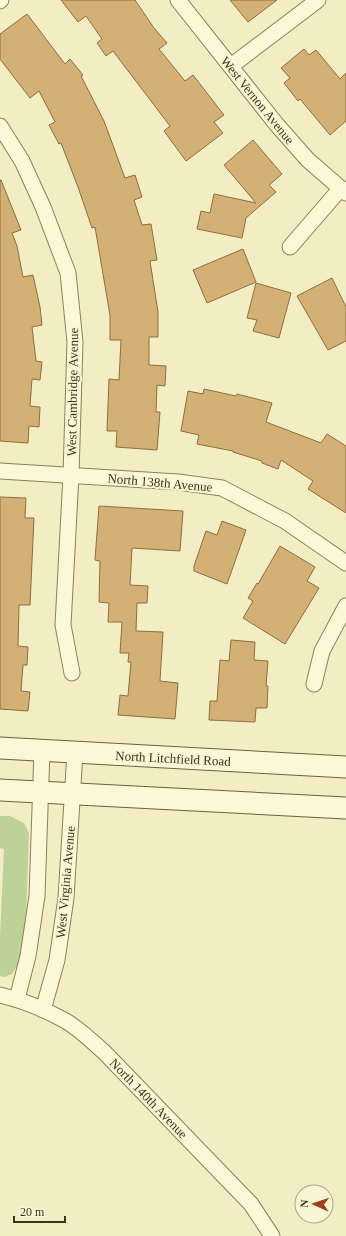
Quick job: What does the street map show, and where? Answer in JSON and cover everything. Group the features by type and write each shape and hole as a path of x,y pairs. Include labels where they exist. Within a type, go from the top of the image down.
{"main road":[{"name":"North Litchfield Road","path":"0,748 346,767"},
{"path":"0,790 346,808"}],"street":[{"name":"West Vernon Avenue","path":"178,0 277,125 308,160 343,191"},
{"path":"231,66 318,0"},
{"name":"West Cambridge Avenue","path":"0,126 22,161 43,207 68,273 75,342 71,475 63,625 72,673"},
{"path":"290,248 343,191"},
{"name":"North 138th Avenue","path":"0,470 178,482 222,488 285,521 346,563"},
{"path":"314,684 322,651 346,606"},
{"name":"West Virginia Avenue","path":"16,999 28,956 37,896 42,750"},
{"name":"West Virginia Avenue","path":"43,1010 57,960 66,898 75,752"},
{"name":"North 140th Avenue","path":"0,995 16,999 64,1020 86,1036 107,1055 251,1204 272,1236"}],"green space":[{"path":"0,816 10,816 24,823 29,833 26,918 19,963 12,974 4,977 0,976 0,937 4,849 0,848"}],"building":[{"path":"61,0 135,0 154,28 167,43 159,49 185,81 193,75 224,115 214,122 223,133 186,161 164,131 170,126 113,51 106,56 97,43 102,39 86,16 78,22"},
{"path":"230,0 277,0 248,22"},
{"path":"27,14 65,64 70,59 83,75 81,76 104,121 125,178 135,175 142,197 134,200 142,225 151,224 157,260 150,261 158,312 158,337 149,337 149,365 166,366 165,386 157,385 156,412 160,412 157,450 116,447 117,431 107,431 109,379 119,380 121,340 110,340 110,315 95,227 92,228 61,143 59,144 49,125 55,122 39,91 30,98 0,59 0,34"},
{"path":"304,49 309,55 316,50 340,79 346,73 346,121 330,135 300,99 298,101 284,83 290,78 281,68"},
{"path":"253,140 282,174 269,185 276,192 246,218 242,238 197,229 201,211 210,213 214,194 256,203 224,165"},
{"path":"0,180 21,230 12,233 17,246 23,277 33,275 40,307 42,325 32,327 36,361 42,362 40,380 32,379 30,406 40,407 39,427 29,426 28,443 0,441"},
{"path":"243,249 256,282 207,303 193,270"},
{"path":"332,278 346,307 346,341 328,350 297,296"},
{"path":"256,283 291,293 279,338 253,331 257,320 247,318"},
{"path":"204,389 236,396 237,394 272,403 266,422 321,443 327,434 346,446 346,513 308,489 313,481 281,460 278,469 262,463 262,461 233,451 197,444 199,435 181,431 188,391 203,394"},
{"path":"0,497 26,498 25,518 34,518 30,605 19,605 18,646 28,647 27,665 23,665 21,691 30,692 28,711 0,709"},
{"path":"99,506 183,511 180,551 132,548 130,585 148,586 147,603 137,603 136,631 163,632 160,681 178,683 175,719 118,715 120,695 128,696 131,662 128,662 129,653 120,653 122,622 108,622 109,603 99,602 100,561 95,560"},
{"path":"222,521 246,530 227,584 194,571 194,566 206,531 217,535"},
{"path":"280,546 315,567 307,581 319,588 285,644 243,618 253,601 248,598"},
{"path":"231,640 255,642 254,660 268,661 266,686 268,686 267,708 256,708 255,722 209,720 210,701 217,701 220,660 229,661"}]}
